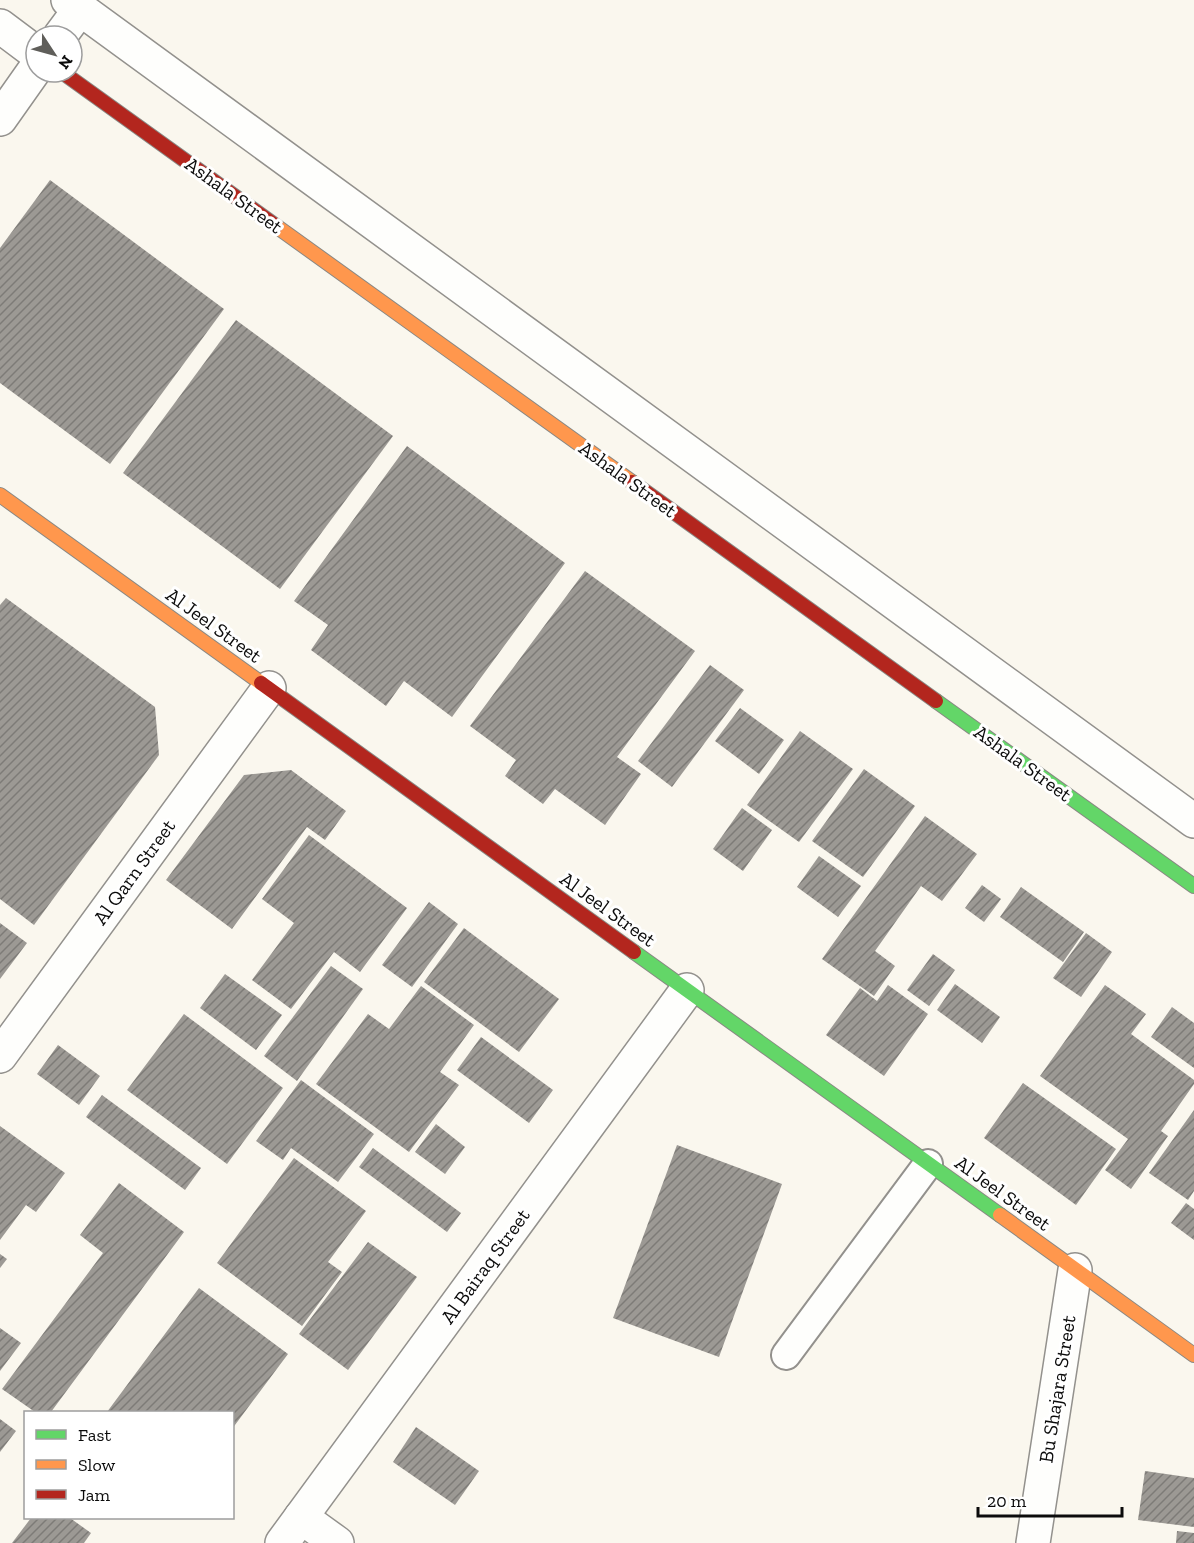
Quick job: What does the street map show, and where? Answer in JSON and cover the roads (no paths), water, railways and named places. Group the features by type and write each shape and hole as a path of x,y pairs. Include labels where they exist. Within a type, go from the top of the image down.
{"street":[{"path":"65,24 74,4 1194,821"},
{"path":"0,26 24,44"},
{"path":"0,119 25,84"},
{"name":"Ashala Street","path":"79,84 1194,886"},
{"name":"Al Jeel Street","path":"0,495 1194,1355"},
{"name":"Al Qarn Street","path":"0,1056 269,688"},
{"name":"Al Bairaq Street","path":"282,1543 687,990"},
{"name":"Bu Shajara Street","path":"1033,1543 1075,1270"},
{"path":"301,1517 337,1543"}],"lane":[{"path":"786,1355 928,1164"}]}
